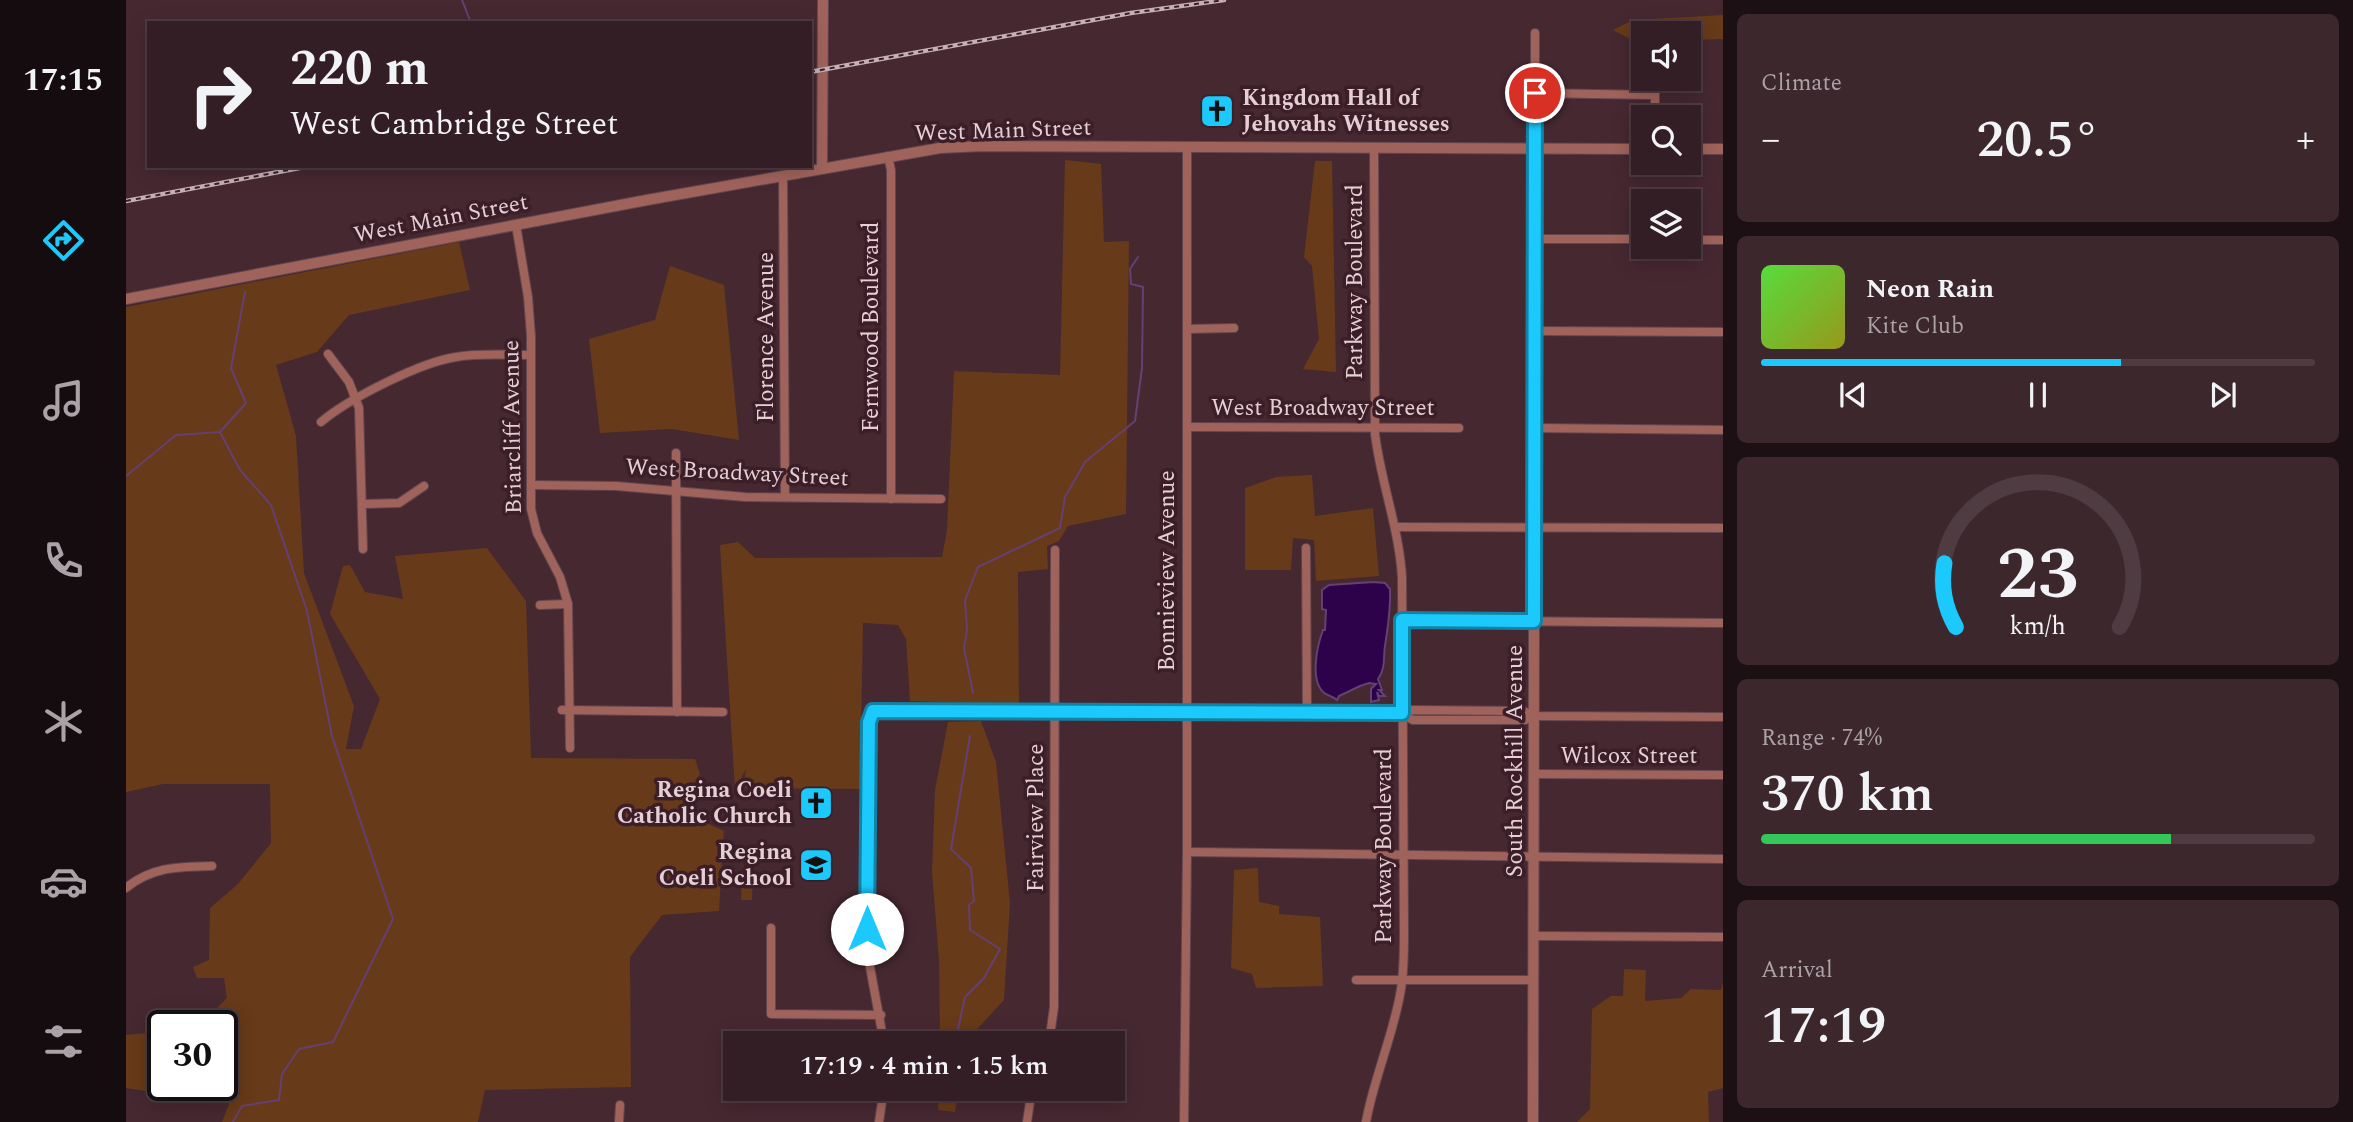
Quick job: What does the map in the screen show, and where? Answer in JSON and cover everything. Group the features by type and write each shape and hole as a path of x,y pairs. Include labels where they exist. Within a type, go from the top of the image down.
{"street":[{"path":"822,169 823,0"},
{"path":"1535,33 1535,148"},
{"path":"1655,91 1655,105"},
{"path":"1535,93 1655,95"},
{"name":"West Main Street","path":"126,299 931,149 971,146 1631,149"},
{"name":"Bonnieview Avenue","path":"1184,1122 1187,852 1186,146"},
{"name":"Parkway Boulevard","path":"1366,1122 1403,978 1401,558 1379,463 1375,427 1374,147"},
{"name":"South Rockhill Avenue","path":"1533,1122 1535,148"},
{"path":"1701,149 1723,149"},
{"name":"Fernwood Boulevard","path":"888,156 891,170 891,499"},
{"name":"Florence Avenue","path":"783,176 785,498"},
{"name":"Briarcliff Avenue","path":"516,225 528,297 531,485 535,528 560,577 568,604 566,710 570,748"},
{"path":"1535,239 1631,240"},
{"path":"1701,240 1723,240"},
{"path":"1187,329 1234,328"},
{"path":"1535,331 1723,332"},
{"path":"328,354 349,382 356,397 361,420 363,549"},
{"path":"321,422 356,397 444,359 465,355 531,355"},
{"name":"West Broadway Street","path":"1187,427 1459,428"},
{"path":"1535,428 1723,430"},
{"path":"676,453 677,712"},
{"name":"West Broadway Street","path":"531,485 616,486 785,498 940,499"},
{"path":"363,504 399,503 424,486"},
{"path":"1395,527 1723,528"},
{"path":"1306,548 1307,714"},
{"name":"Fairview Place","path":"1051,1031 1054,1007 1055,550"},
{"path":"540,605 568,604"},
{"path":"1402,620 1723,623"},
{"path":"566,710 723,712"},
{"path":"883,1031 870,967 867,929 869,722 872,713 877,710 1307,714 1402,713 1410,710 1523,711 1534,716 1723,717"},
{"name":"Wilcox Street","path":"1534,774 1723,775"},
{"path":"1187,852 1723,859"},
{"path":"126,888 157,870 181,866 212,866"},
{"path":"771,928 771,1014 881,1016"},
{"path":"1534,936 1723,937"},
{"path":"1356,980 1403,978 1533,981"},
{"path":"879,1122 882,1101"},
{"path":"1027,1122 1030,1101"},
{"path":"619,1122 620,1105"}],"shaded area":[{"path":"1723,15 1723,39 1701,40 1701,21 1631,21"},
{"path":"1631,21 1631,39 1613,30"},
{"path":"1065,160 1101,164 1104,242 1129,241 1126,514 1068,526 1059,541 1047,546 1048,569 1018,572 1019,705 910,701 906,639 898,625 863,623 860,789 743,788 746,769 735,790 720,545 738,542 755,558 942,557 947,530 954,371 1060,375"},
{"path":"1315,161 1332,161 1336,372 1303,369 1319,339 1312,266 1304,257"},
{"path":"459,242 470,290 349,315 317,352 276,365 296,436 304,573 354,706 346,749 361,749 380,699 330,614 343,566 350,565 365,592 403,599 395,556 487,548 526,601 531,758 695,759 700,774 682,812 724,831 719,911 662,915 630,957 631,1087 485,1090 478,1122 222,1122 229,1104 226,1101 238,1101 238,1010 215,1010 227,998 224,978 197,978 193,967 209,960 210,908 238,884 271,843 270,784 163,784 126,792 126,307"},
{"path":"670,266 724,285 739,440 672,429 600,433 589,339 655,320"},
{"path":"1312,475 1315,516 1373,508 1379,576 1316,581 1314,540 1293,538 1291,570 1245,570 1245,488 1276,477"},
{"path":"1385,583 1390,589 1384,663 1378,679 1382,690 1379,690 1385,696 1379,696 1377,692 1379,700 1371,702 1371,689 1376,684 1369,683 1339,696 1337,700 1323,692 1317,679 1317,653 1325,630 1326,610 1322,609 1322,590 1329,585"},
{"path":"981,721 996,762 1010,903 1004,1000 975,1031 940,1031 939,960 932,872 935,790 948,722"},
{"path":"742,866 753,866 752,900 741,900"},
{"path":"1258,868 1259,902 1279,906 1279,914 1320,917 1323,986 1256,988 1252,974 1231,968 1234,870"},
{"path":"1624,969 1646,970 1645,1001 1681,998 1691,989 1721,990 1723,982 1723,1088 1708,1092 1709,1122 1577,1122 1590,1109 1592,1009 1611,996 1623,996"},
{"path":"147,1033 147,1091 126,1088 126,1035"},
{"path":"938,1101 957,1101 955,1112 938,1110"}],"waterway":[{"path":"462,0 470,21"},
{"path":"973,693 964,648 967,630 965,600 978,567 1060,528 1065,497 1085,462 1135,421 1142,368 1143,287 1131,284 1130,269 1138,257"},
{"path":"126,476 176,435 220,432 246,403 231,368 245,292"},
{"path":"220,432 240,470 271,505 307,611 332,736 393,919 333,1042 299,1049 282,1074 279,1100 242,1106 233,1122"},
{"path":"958,1031 965,997 984,978 1000,949 970,930 969,905 974,901 971,868 951,849 970,736"}],"railway":[{"path":"812,72 1131,13 1224,0"},
{"path":"126,201 299,168"}],"place":[{"name":"Kingdom Hall of Jehovahs Witnesses","path":"1217,111"},
{"name":"Regina Coeli Catholic Church","path":"816,803"},
{"name":"Regina Coeli School","path":"816,865"}],"route":[{"path":"867,929 869,717 873,711 1402,713 1402,620 1534,621 1535,93"}]}
